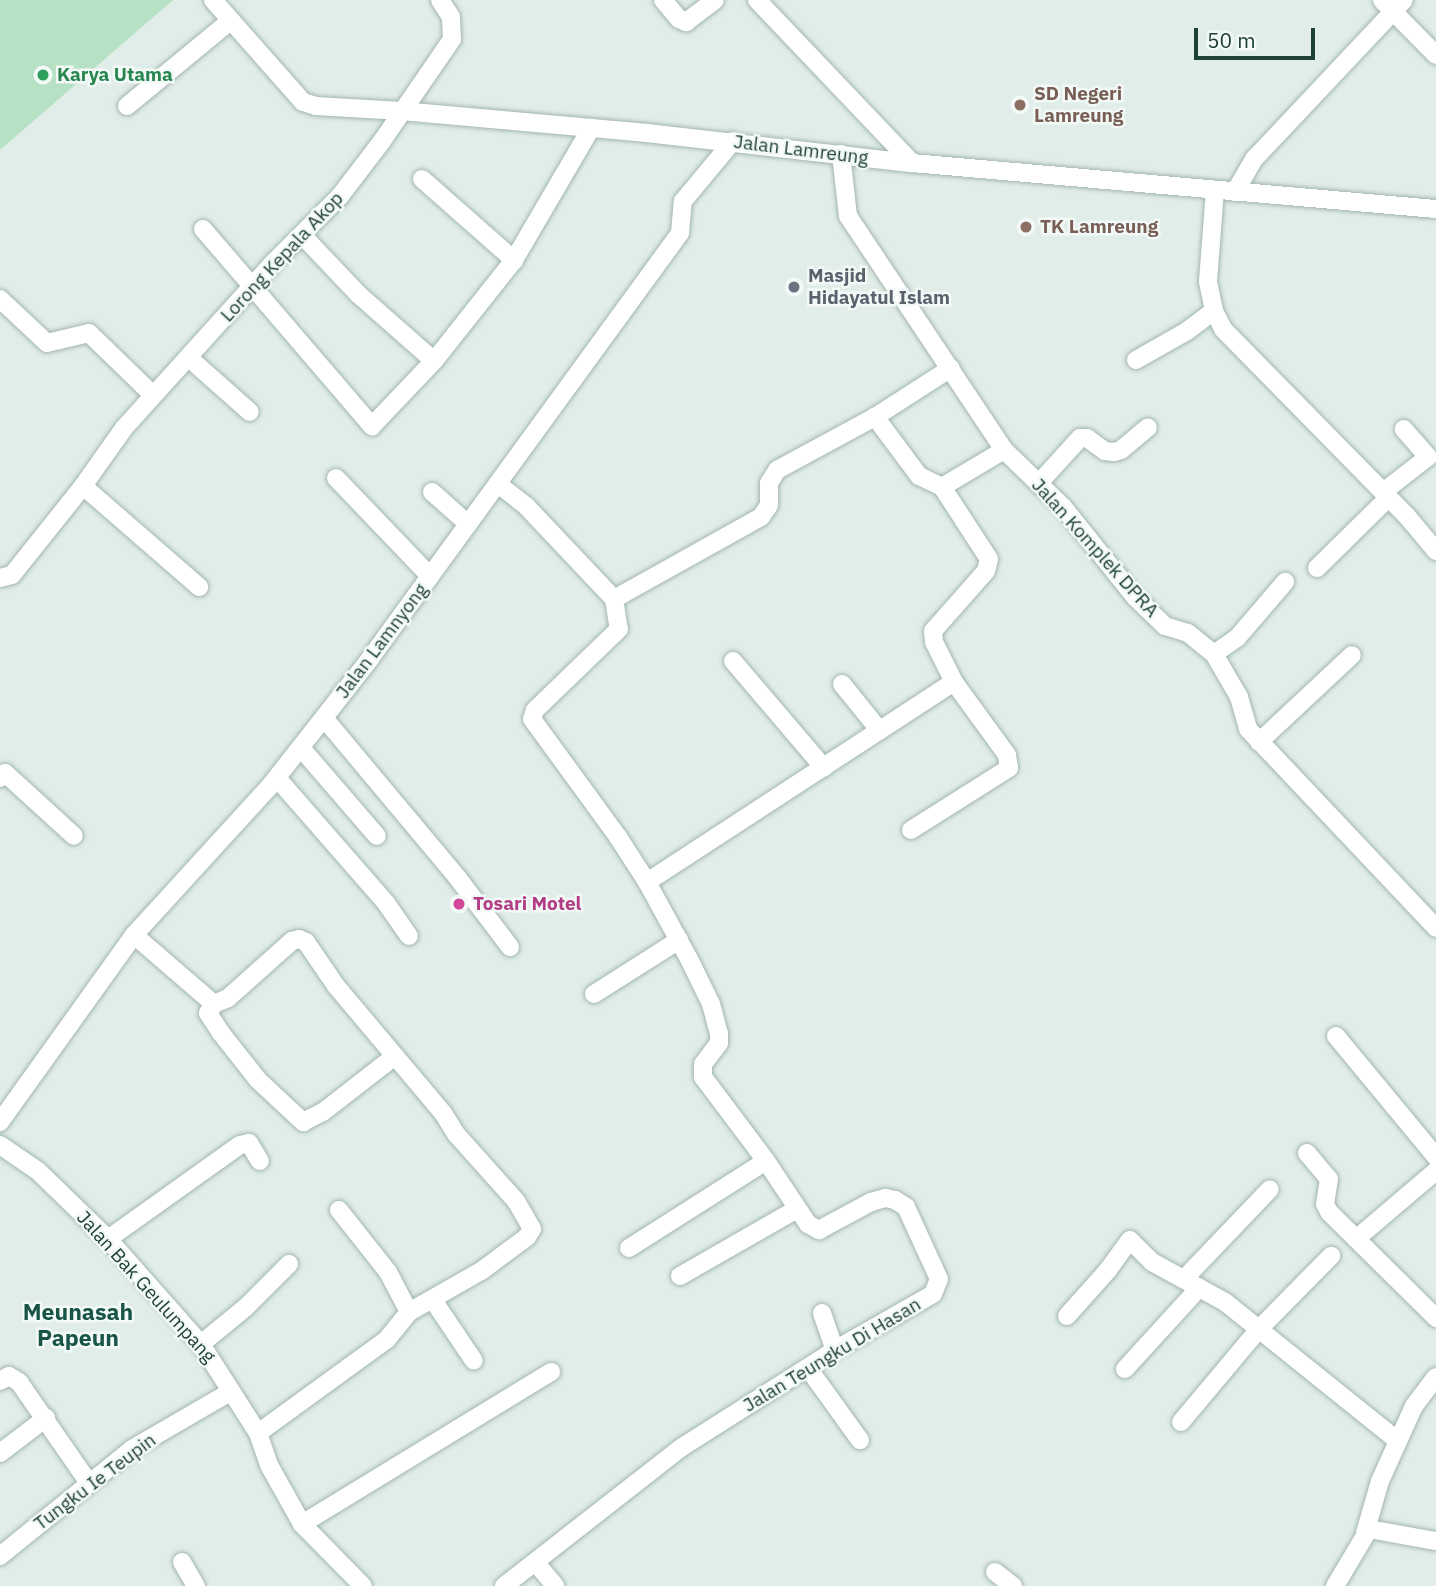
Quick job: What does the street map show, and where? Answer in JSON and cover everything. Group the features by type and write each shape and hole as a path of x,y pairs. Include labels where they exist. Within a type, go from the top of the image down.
{"street":[{"name":"Jalan Lamreung","path":"213,0 303,102 316,106 402,111 733,141 912,163 1436,209"},
{"name":"Lorong Kepala Akop","path":"0,578 12,575 83,486 124,428 153,395 340,195 452,39 451,16 440,0"},
{"path":"663,0 679,19 686,22 715,0"},
{"path":"757,0 912,163"},
{"path":"1235,192 1255,158 1394,4 1436,55"},
{"path":"127,106 230,20"},
{"path":"202,229 372,426 434,361 514,260 591,128"},
{"name":"Jalan Lamnyong","path":"0,1122 134,935 276,778 324,718 680,233 683,201 733,141"},
{"name":"Jalan Komplek DPRA","path":"841,155 848,216 1004,450 1076,523 1136,598 1165,626 1188,634 1214,654 1239,697 1248,729 1436,928"},
{"path":"422,178 514,260"},
{"path":"1216,190 1209,282 1214,311 1223,329 1386,495 1436,551"},
{"path":"303,236 358,294 434,361"},
{"path":"0,299 47,342 89,332 153,395"},
{"path":"1136,360 1214,311"},
{"path":"189,358 250,412"},
{"path":"498,484 527,507 614,599 761,517 769,505 769,483 778,470 875,417 951,368"},
{"path":"875,417 895,448 919,476 942,488 989,559 986,571 933,631 934,642 954,682 1007,755 1009,768 911,830"},
{"path":"1039,483 1080,438 1087,438 1105,451 1114,452 1121,450 1148,427"},
{"path":"1317,568 1386,495 1428,457 1404,429"},
{"path":"942,488 1004,450"},
{"path":"336,478 430,576"},
{"path":"83,486 199,587"},
{"path":"432,492 468,524"},
{"path":"1214,654 1237,638 1285,582"},
{"name":"Jalan Teungku Di Hasan","path":"504,1586 682,1447 835,1350 933,1294 939,1279 906,1207 895,1200 885,1198 871,1202 819,1230 808,1224 796,1209 766,1161 704,1077 703,1064 719,1043 719,1033 711,1004 680,940 647,882 532,719 535,710 618,629 614,599"},
{"path":"1259,742 1352,655"},
{"path":"733,661 824,768"},
{"path":"647,882 954,682"},
{"path":"842,684 880,731"},
{"path":"324,718 457,877 510,947"},
{"path":"300,748 377,836"},
{"path":"0,778 5,773 74,836"},
{"path":"276,778 386,904 409,936"},
{"path":"134,935 214,1004"},
{"path":"258,1433 386,1340 409,1312 481,1271 527,1237 532,1229 516,1201 456,1134 443,1113 395,1056 336,986 302,939 292,942 228,998 214,1004 208,1013 258,1080 303,1122 323,1112 395,1056"},
{"path":"594,994 680,940"},
{"path":"1336,1036 1436,1157"},
{"path":"108,1239 240,1145 249,1143 260,1161"},
{"name":"Jalan Bak Geulumpang","path":"0,1145 38,1171 108,1239 201,1344 258,1433 269,1465 302,1524 352,1583"},
{"path":"1307,1153 1329,1179 1325,1203 1329,1212 1436,1318"},
{"path":"629,1248 766,1161"},
{"path":"1356,1240 1436,1171"},
{"path":"1125,1369 1191,1283 1270,1189"},
{"path":"680,1276 796,1209"},
{"path":"340,1210 388,1272 409,1312"},
{"path":"1067,1316 1108,1270 1130,1240 1152,1262 1225,1301 1398,1441"},
{"path":"1181,1422 1259,1329 1331,1256"},
{"path":"201,1344 246,1307 289,1264"},
{"path":"433,1300 474,1361"},
{"path":"822,1313 835,1350"},
{"path":"808,1368 860,1440"},
{"path":"302,1524 551,1372"},
{"path":"0,1381 4,1377 14,1377 46,1418 89,1483"},
{"path":"1335,1586 1365,1533 1380,1481 1414,1406 1436,1377"},
{"name":"Tungku Ie Teupin","path":"0,1556 131,1449 230,1392"},
{"path":"0,1453 46,1418"},
{"path":"1365,1533 1374,1528 1436,1541"},
{"path":"182,1562 196,1586"},
{"path":"536,1563 555,1586"},
{"path":"995,1572 1013,1586"}],"green space":[{"name":"Karya Utama","path":"0,0 173,0 0,150"}],"place":[{"name":"Karya Utama","path":"43,75"},
{"name":"SD Negeri Lamreung","path":"1020,105"},
{"name":"TK Lamreung","path":"1026,227"},
{"name":"Masjid Hidayatul Islam","path":"794,287"},
{"name":"Tosari Motel","path":"459,904"}],"district":[{"name":"Meunasah Papeun","path":"78,1324"}]}
